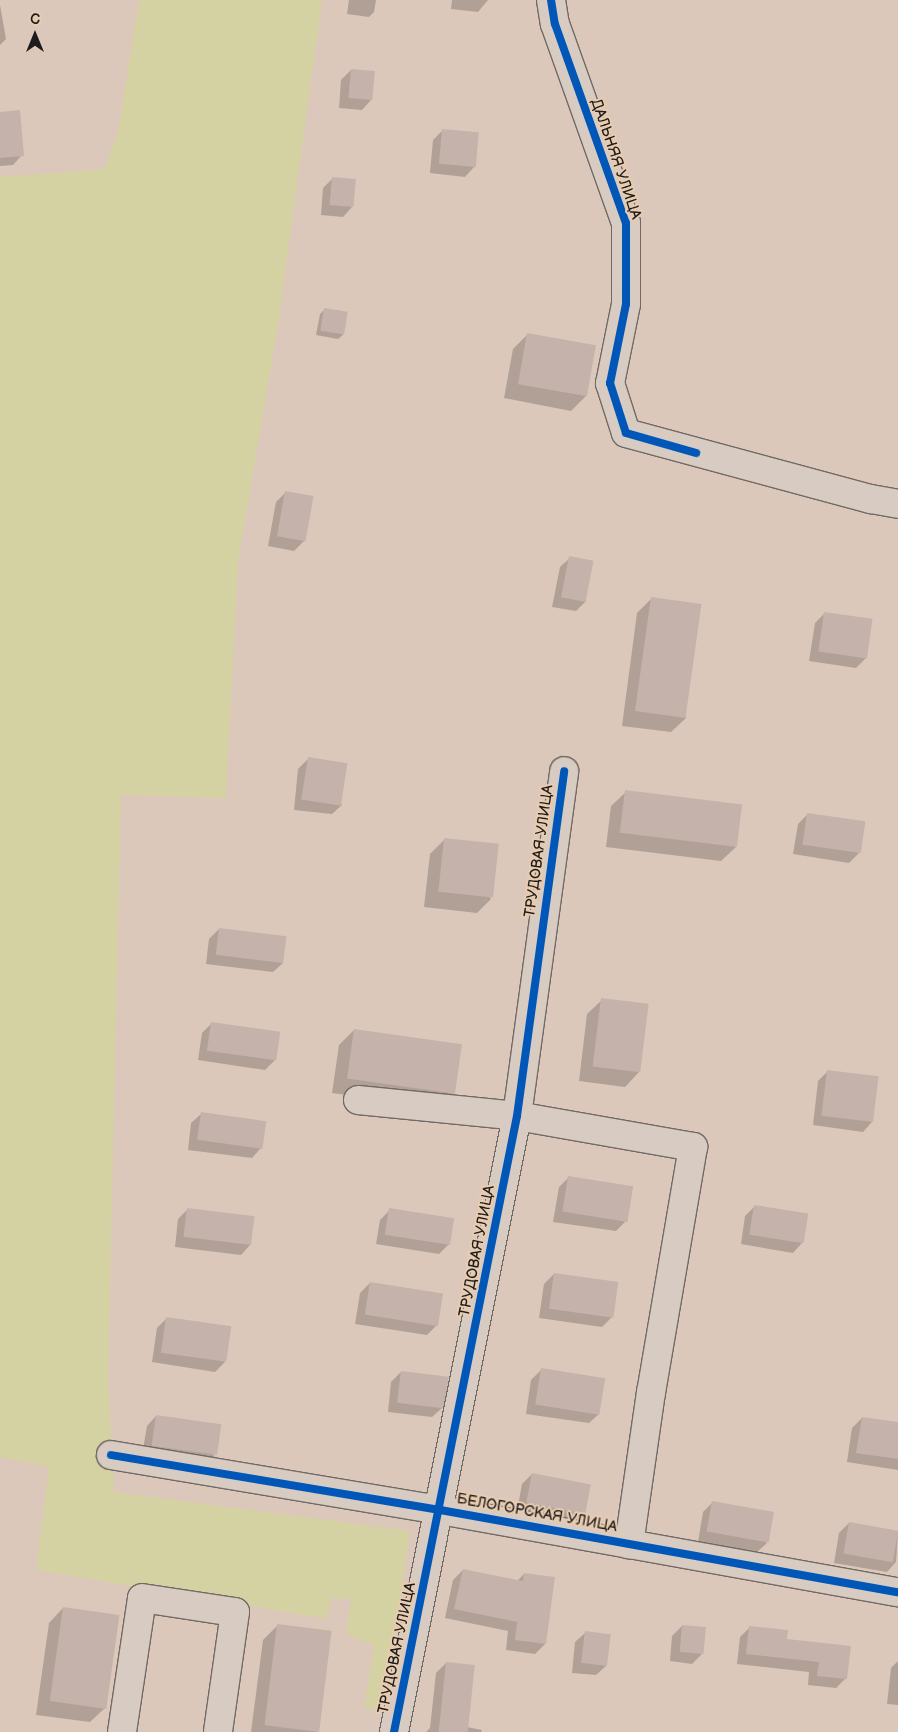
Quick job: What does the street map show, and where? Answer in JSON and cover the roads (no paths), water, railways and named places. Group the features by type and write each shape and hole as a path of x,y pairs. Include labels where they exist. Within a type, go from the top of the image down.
{"street":[{"name":"ДАЛЬНЯЯ УЛИЦА","path":"551,0 555,24 626,224 626,304 610,383 626,433 696,453 898,504"},
{"name":"ТРУДОВАЯ УЛИЦА","path":"394,1732 440,1510 517,1116 564,770"},
{"path":"358,1100 517,1116 693,1147 651,1392 629,1544"},
{"name":"БЕЛОГОРСКАЯ УЛИЦА","path":"111,1455 440,1510 898,1592"},
{"path":"122,1732 142,1598 235,1612 218,1732"}]}
